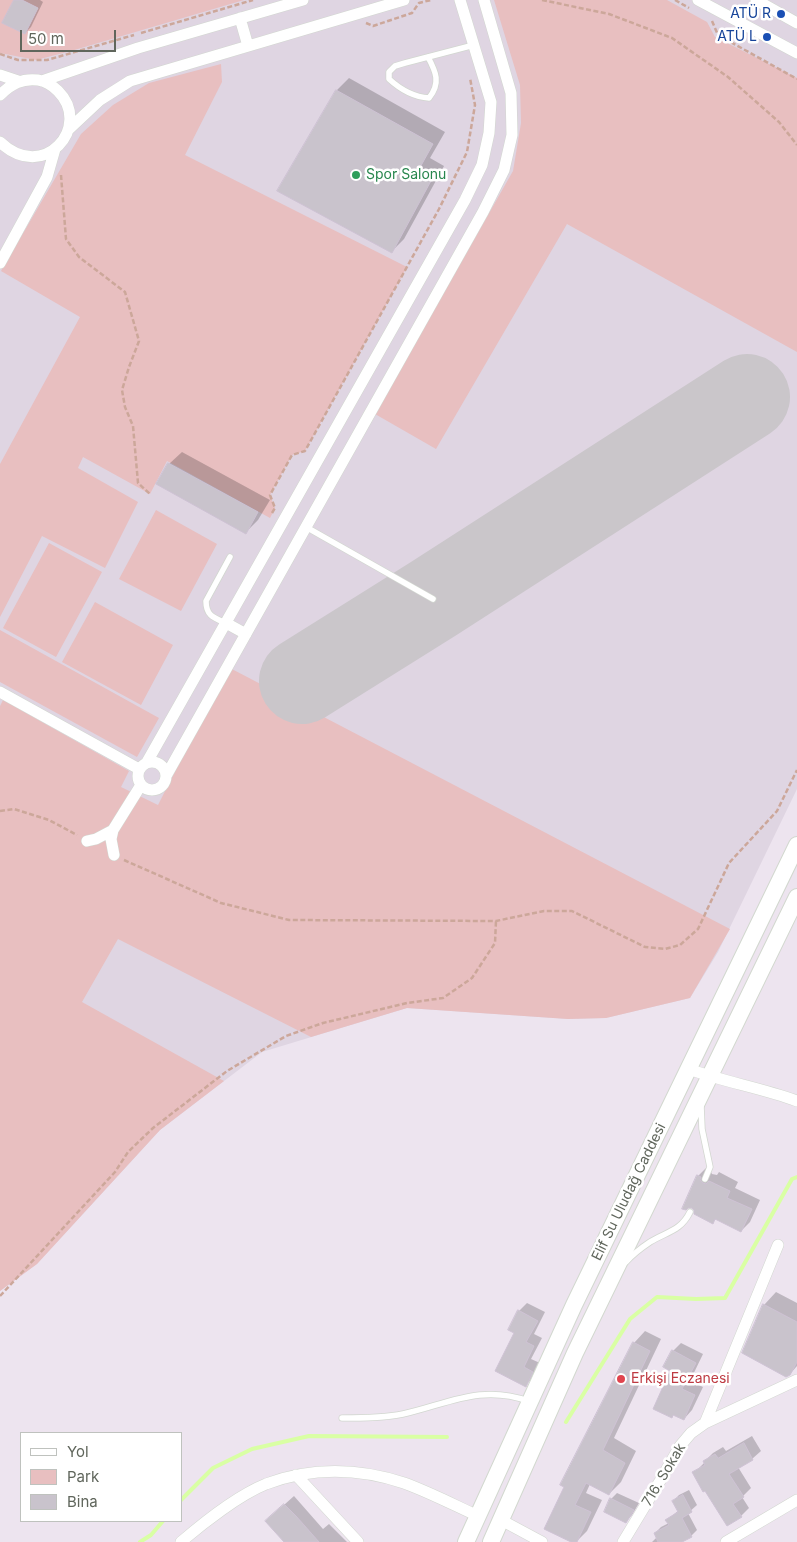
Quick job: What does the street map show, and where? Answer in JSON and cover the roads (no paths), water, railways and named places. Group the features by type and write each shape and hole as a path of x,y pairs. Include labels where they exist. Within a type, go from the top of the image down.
{"main road":[{"name":"Elif Su Uludağ Caddesi","path":"466,1542 574,1305 797,845"},
{"name":"Elif Su Uludağ Caddesi","path":"491,1542 575,1353 797,897"}],"street":[{"path":"42,81 138,48 303,0"},
{"path":"68,130 100,100 130,81 404,0"},
{"path":"460,0 491,102 489,133 482,165 460,208 226,623 143,765 137,778 140,785 146,790 156,790 164,785 166,776 483,212 504,170 512,134 511,93 484,0"},
{"path":"756,0 797,23"},
{"path":"694,4 797,53"},
{"path":"240,18 248,46"},
{"path":"473,41 493,32"},
{"path":"0,74 18,82"},
{"path":"0,95 8,87 18,82 42,81 53,86 62,95 68,106 70,118 68,130 63,141 54,150 44,155 20,156 0,142"},
{"path":"0,263 48,177 54,150"},
{"path":"286,516 306,527"},
{"path":"226,623 246,634"},
{"path":"0,692 143,765"},
{"path":"143,765 152,761 160,764 164,767 166,776"},
{"path":"114,856 110,839 113,830 140,785"},
{"path":"86,840 96,839 113,830"},
{"path":"689,1069 710,1077 765,1090 797,1101"},
{"path":"705,1423 778,1245"},
{"name":"716. Sokak","path":"622,1542 680,1446 691,1433 705,1423 797,1380"},
{"path":"188,1540 230,1504 264,1485 296,1475 334,1471 367,1474 405,1483 478,1516"},
{"path":"296,1475 358,1542"},
{"path":"726,1542 797,1500"},
{"path":"501,1520 542,1542"}],"lane":[{"path":"428,57 436,75 435,90 429,98 419,97 400,89 389,79 388,72 395,66 428,57 473,41"},
{"path":"306,527 434,599"},
{"path":"226,623 212,617 206,610 206,602 230,556"},
{"path":"701,1095 702,1129 710,1167 705,1179"},
{"path":"614,1274 640,1249 685,1222 690,1212"},
{"path":"342,1418 371,1418 402,1414 447,1401 488,1394 510,1395 530,1402"}],"waterway":[{"path":"566,1422 630,1319 657,1297 725,1298 792,1179 797,1177"},
{"path":"182,1499 213,1468 252,1449 309,1436 447,1437"},
{"path":"140,1542 151,1535 162,1522"}],"place":[{"name":"ATÜ R","path":"781,14"},
{"name":"ATÜ L","path":"767,37"},
{"name":"Spor Salonu","path":"356,175"},
{"name":"Erkişi Eczanesi","path":"621,1379"}]}
